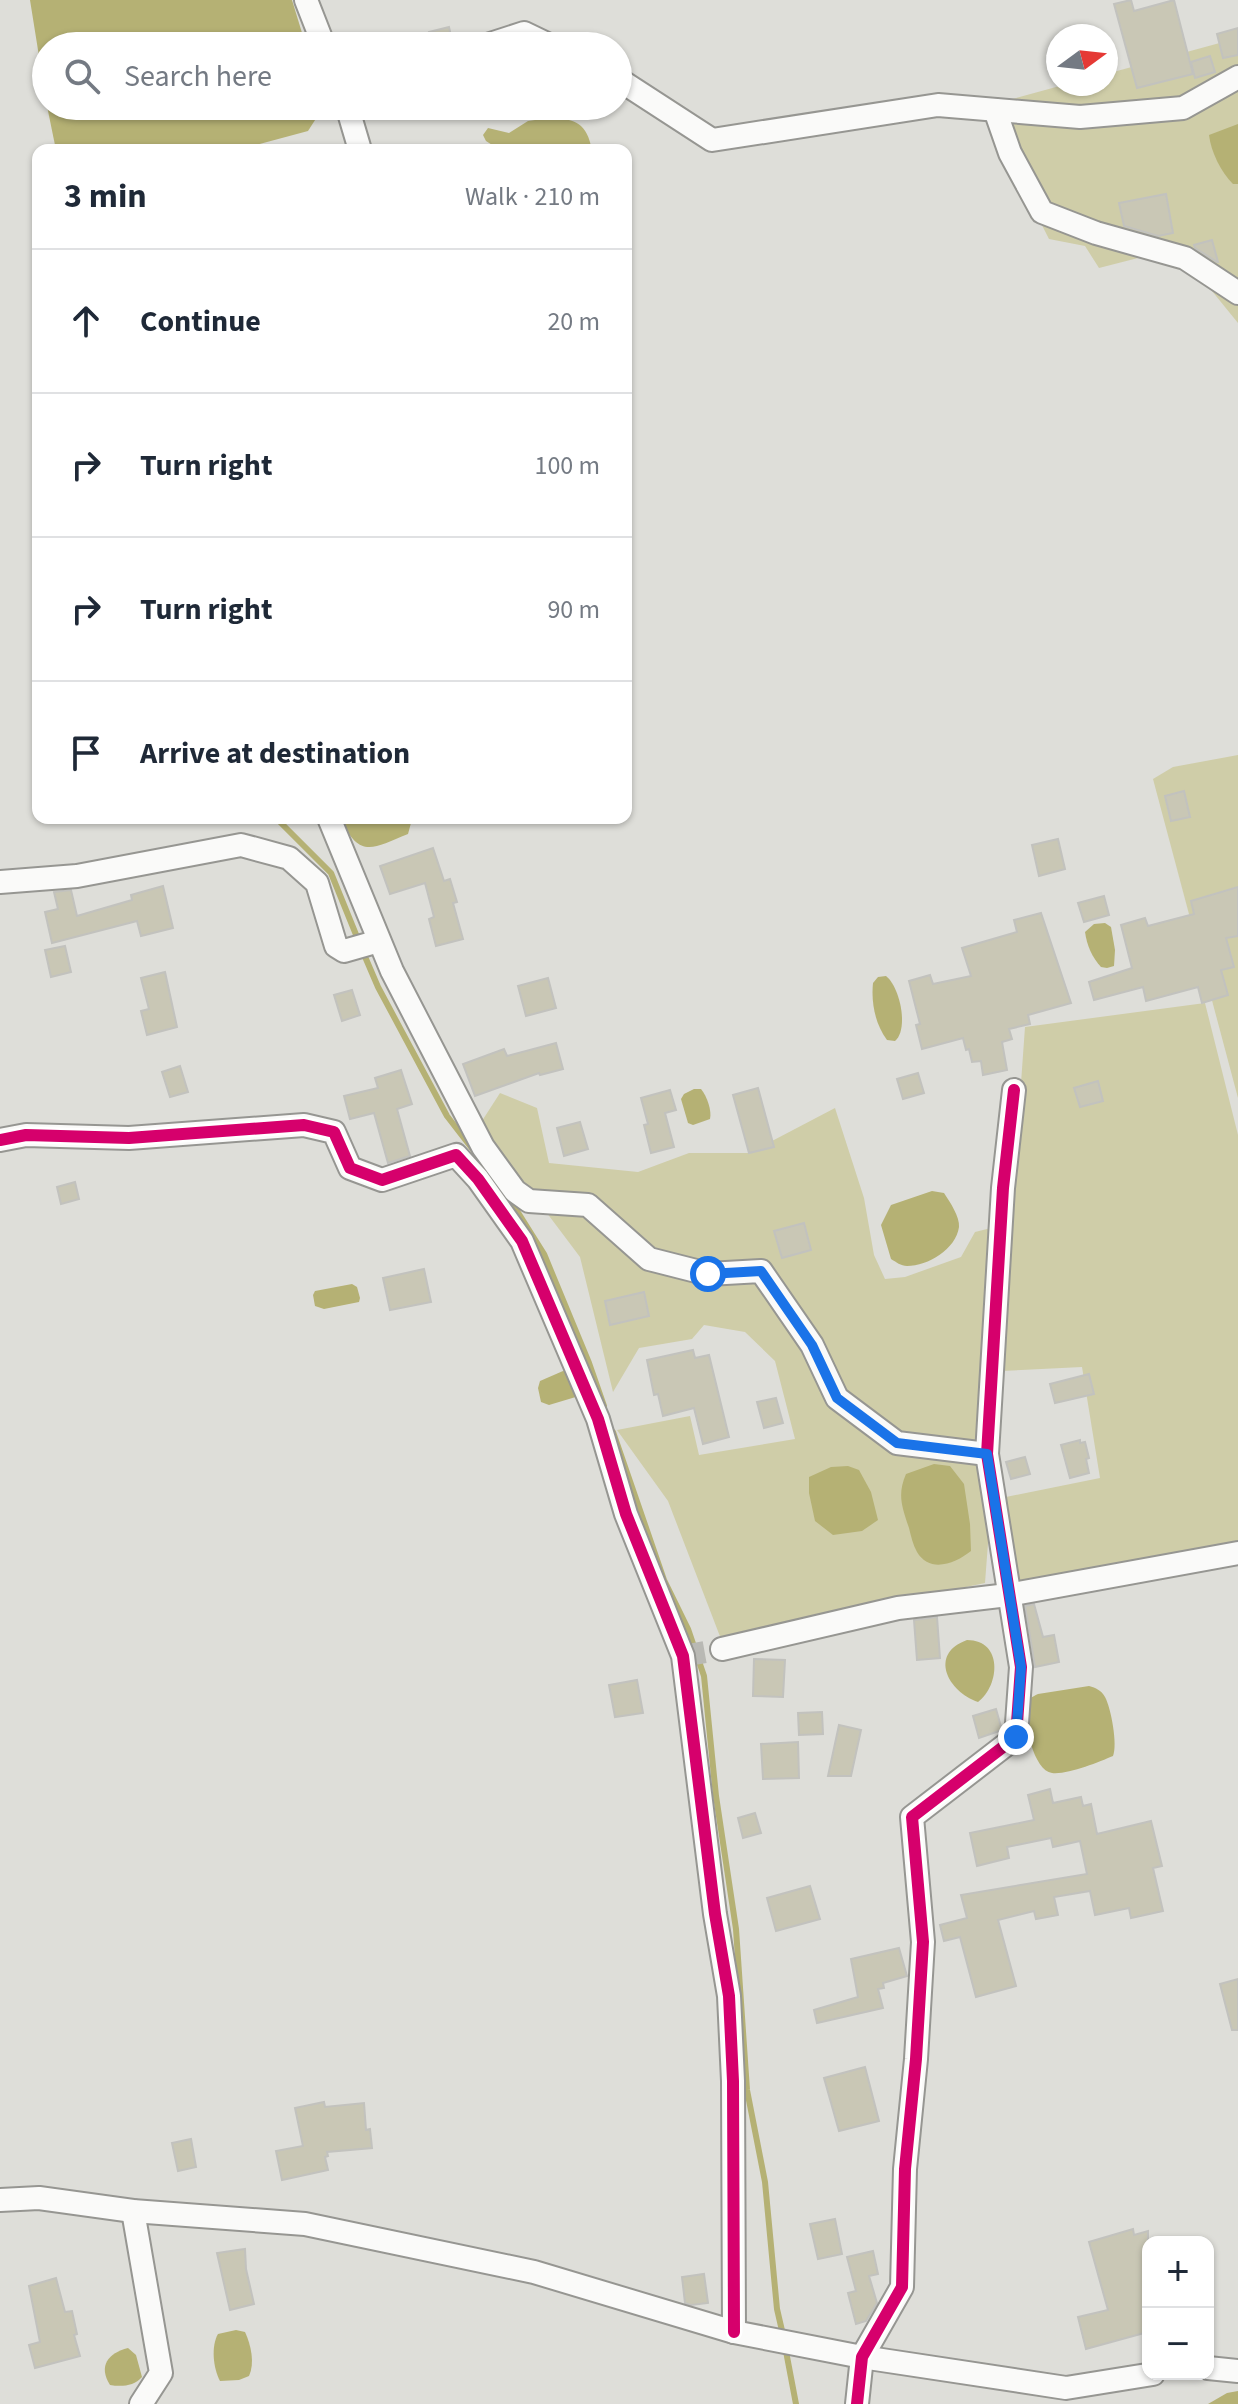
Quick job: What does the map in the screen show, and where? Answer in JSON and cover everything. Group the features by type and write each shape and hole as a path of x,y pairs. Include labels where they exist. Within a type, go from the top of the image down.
{"street":[{"path":"306,0 319,32"},
{"path":"632,88 712,140 938,105 1080,117 1183,108 1238,77"},
{"path":"995,110 1010,153 1042,212 1096,233 1185,258 1238,293"},
{"path":"355,120 359,144"},
{"path":"331,824 379,941 461,1107 483,1147 515,1191 529,1201 588,1205 649,1259 708,1274 761,1271 812,1345 837,1398 897,1443 987,1454"},
{"path":"0,882 77,876 241,845 289,858 317,883 336,946 344,951 379,941"},
{"path":"857,2404 862,2357 902,2287 905,2169 923,1942 912,1817 1016,1737 1021,1667 987,1454 1003,1188 1014,1090"},
{"path":"0,1140 26,1135 129,1138 304,1125 334,1132 350,1168 382,1180 456,1155 478,1179 522,1241 598,1419 626,1514 683,1656 715,1914 729,1996 733,2081 734,2332"},
{"path":"722,1649 898,1608 1008,1595 1238,1553"},
{"path":"0,2200 39,2198 133,2211 305,2224 534,2272 734,2332 862,2357 1066,2388 1142,2376"},
{"path":"133,2211 161,2373 141,2404"},
{"path":"1214,2369 1238,2371"}],"shaded area":[{"path":"30,0 292,0 302,32 35,32"},
{"path":"1238,38 1238,323 1177,248 1099,268 1085,246 1049,239 1017,176 1013,117 994,104 1046,90 1046,96 1118,96 1118,71"},
{"path":"50,120 315,120 308,131 259,144 55,144"},
{"path":"528,121 575,122 586,132 590,144 491,144 483,135 488,128 509,133"},
{"path":"1238,124 1238,184 1233,184 1217,161 1209,135"},
{"path":"1238,755 1238,1098 1153,779 1173,767"},
{"path":"343,824 411,824 408,834 385,844 368,847 354,840"},
{"path":"1105,923 1111,927 1115,950 1114,966 1107,968 1101,967 1095,959 1085,932 1094,924"},
{"path":"886,976 895,989 901,1008 901,1027 895,1041 887,1040 883,1034 873,1005 873,983 878,977"},
{"path":"1205,1003 1238,1135 1238,1547 1014,1588 1001,1498 1100,1478 1082,1367 1001,1371 985,1583 721,1639 668,1501 617,1430 690,1416 699,1455 795,1439 775,1361 745,1332 704,1325 692,1339 639,1348 613,1392 580,1257 480,1124 500,1093 537,1108 549,1163 638,1172 689,1153 749,1153 835,1108 864,1198 874,1255 885,1279 905,1277 961,1257 975,1232 1011,1223 1025,1027"},
{"path":"694,1089 703,1092 710,1119 693,1125 688,1123 681,1099"},
{"path":"932,1191 944,1193 952,1205 959,1223 957,1235 940,1255 924,1263 901,1265 891,1259 881,1225 891,1205"},
{"path":"352,1284 357,1287 359,1302 324,1309 315,1306 315,1291"},
{"path":"563,1371 572,1373 579,1396 549,1405 541,1402 540,1381"},
{"path":"934,1464 950,1466 964,1484 971,1551 951,1562 936,1565 922,1559 917,1552 902,1501 906,1474"},
{"path":"848,1466 859,1470 871,1492 878,1520 862,1531 833,1535 815,1521 809,1477 831,1467"},
{"path":"967,1640 987,1647 994,1665 991,1685 978,1702 967,1697 951,1682 945,1663 955,1646"},
{"path":"1089,1686 1100,1691 1107,1702 1114,1735 1113,1756 1083,1768 1052,1773 1040,1764 1035,1755 1028,1734 1027,1702 1038,1694"},
{"path":"236,2330 245,2332 247,2337 252,2354 251,2371 249,2376 239,2380 220,2381 214,2345 218,2334"},
{"path":"128,2348 136,2355 142,2377 128,2385 110,2385 105,2372 107,2361 115,2353"},
{"path":"1238,2391 1238,2404 1208,2404 1227,2393"}],"building":[{"path":"1131,0 1134,11 1174,0 1193,74 1137,88 1114,4"},
{"path":"449,27 450,32 429,32"},
{"path":"1238,28 1238,55 1223,58 1217,34"},
{"path":"1210,56 1215,72 1195,78 1191,62"},
{"path":"1166,194 1173,233 1158,236 1124,226 1119,203"},
{"path":"1212,240 1218,262 1194,245"},
{"path":"1184,791 1190,817 1171,821 1165,796"},
{"path":"1058,839 1065,869 1039,876 1032,845"},
{"path":"433,848 444,881 450,879 463,939 436,946 429,919 434,917 425,883 390,894 380,866"},
{"path":"163,886 173,928 141,936 137,921 52,943 45,912 58,909 54,892 71,890 77,916 132,900 131,895"},
{"path":"1238,887 1238,936 1226,938 1234,967 1221,970 1228,995 1202,1003 1198,987 1146,1001 1143,987 1094,1000 1089,982 1132,968 1121,925 1145,918 1148,926 1194,914 1191,901"},
{"path":"1104,896 1109,915 1084,922 1078,903"},
{"path":"1041,913 1071,1003 1028,1015 1030,1024 1009,1029 1012,1039 1002,1042 1007,1070 983,1075 981,1061 972,1062 963,1038 922,1049 916,1025 920,1024 909,981 930,975 933,984 971,976 962,948 1017,932 1014,920"},
{"path":"65,946 71,972 51,977 45,950"},
{"path":"165,972 177,1027 147,1035 141,1011 149,1009 141,978"},
{"path":"548,978 556,1008 526,1016 518,986"},
{"path":"352,990 360,1015 342,1021 334,995"},
{"path":"556,1043 563,1069 539,1073 475,1096 463,1064 504,1049 507,1056"},
{"path":"180,1066 188,1092 170,1097 162,1072"},
{"path":"401,1070 412,1104 397,1109 410,1156 388,1163 374,1113 350,1119 344,1096 378,1088 375,1078"},
{"path":"918,1073 924,1093 903,1099 897,1079"},
{"path":"1098,1081 1103,1101 1080,1107 1074,1088"},
{"path":"758,1088 774,1147 749,1153 733,1095"},
{"path":"670,1090 676,1110 665,1113 674,1147 651,1153 641,1098"},
{"path":"580,1122 588,1149 564,1156 557,1128"},
{"path":"75,1182 79,1199 61,1204 57,1187"},
{"path":"804,1223 811,1250 782,1258 774,1231"},
{"path":"424,1269 431,1302 390,1310 383,1278"},
{"path":"644,1292 649,1316 610,1325 605,1301"},
{"path":"693,1350 695,1358 709,1355 729,1437 703,1444 694,1408 663,1416 658,1394 654,1395 647,1360"},
{"path":"1089,1374 1094,1394 1055,1403 1050,1384"},
{"path":"776,1398 783,1423 764,1428 757,1402"},
{"path":"1080,1440 1080,1443 1085,1442 1089,1473 1070,1478 1061,1445"},
{"path":"1025,1457 1030,1474 1011,1479 1006,1462"},
{"path":"1034,1604 1043,1637 1054,1635 1059,1662 1035,1667 1025,1606"},
{"path":"937,1617 940,1658 917,1660 914,1620"},
{"path":"754,1659 785,1660 783,1697 753,1696"},
{"path":"637,1680 643,1713 615,1717 609,1685"},
{"path":"996,1709 1002,1730 979,1738 973,1716"},
{"path":"822,1712 823,1734 799,1735 798,1713"},
{"path":"839,1725 861,1730 851,1776 828,1776"},
{"path":"798,1742 799,1778 763,1779 761,1744"},
{"path":"1050,1789 1053,1803 1081,1797 1083,1806 1091,1804 1097,1834 1151,1821 1162,1866 1153,1868 1163,1911 1131,1918 1129,1908 1095,1915 1090,1891 1054,1897 1058,1915 1036,1919 1034,1911 998,1920 1016,1986 976,1997 960,1937 944,1941 940,1925 967,1918 961,1895 1087,1874 1080,1841 1053,1847 1051,1838 1007,1847 1009,1858 977,1866 970,1833 1034,1820 1028,1795"},
{"path":"755,1813 761,1833 743,1838 738,1818"},
{"path":"810,1886 820,1919 776,1931 767,1898"},
{"path":"899,1948 907,1976 883,1983 884,1988 878,1989 883,2008 817,2023 814,2010 858,1997 851,1959"},
{"path":"1238,1979 1238,2030 1232,2030 1220,1984"},
{"path":"865,2067 879,2121 839,2131 824,2078"},
{"path":"324,2102 325,2107 364,2103 366,2130 370,2129 372,2148 327,2152 328,2170 282,2180 276,2151 303,2146 295,2108"},
{"path":"191,2139 196,2167 178,2171 172,2143"},
{"path":"835,2219 842,2254 818,2259 810,2224"},
{"path":"1133,2229 1134,2235 1148,2231 1148,2236 1142,2236 1142,2334 1086,2349 1078,2317 1108,2310 1089,2242"},
{"path":"245,2249 254,2304 230,2310 217,2253"},
{"path":"873,2251 878,2274 869,2276 877,2303 866,2321 856,2324 848,2293 856,2291 847,2257"},
{"path":"704,2274 708,2303 685,2303 682,2277"},
{"path":"56,2278 65,2312 72,2311 80,2356 35,2368 29,2345 40,2342 29,2286"}],"waterway":[{"path":"282,824 331,873 359,942"},
{"path":"363,952 378,987 447,1116 474,1151"},
{"path":"507,1195 544,1254 604,1406"},
{"path":"613,1432 664,1580 688,1629 704,1676 716,1796 736,1929 747,2090 765,2182 777,2309 783,2335"},
{"path":"785,2346 796,2404"}],"tunnel":[{"path":"683,1656 722,1649"}],"cycle path":[{"path":"857,2404 862,2357 902,2287 905,2169 923,1942 912,1817 1016,1737 1021,1667 987,1454 1003,1188 1014,1090"},
{"path":"0,1140 26,1135 129,1138 304,1125 334,1132 350,1168 382,1180 456,1155 478,1179 522,1241 598,1419 626,1514 683,1656 715,1914 729,1996 733,2081 734,2332"}],"route":[{"path":"708,1274 761,1271 812,1345 837,1398 897,1443 987,1454 1021,1667 1016,1737"}]}
